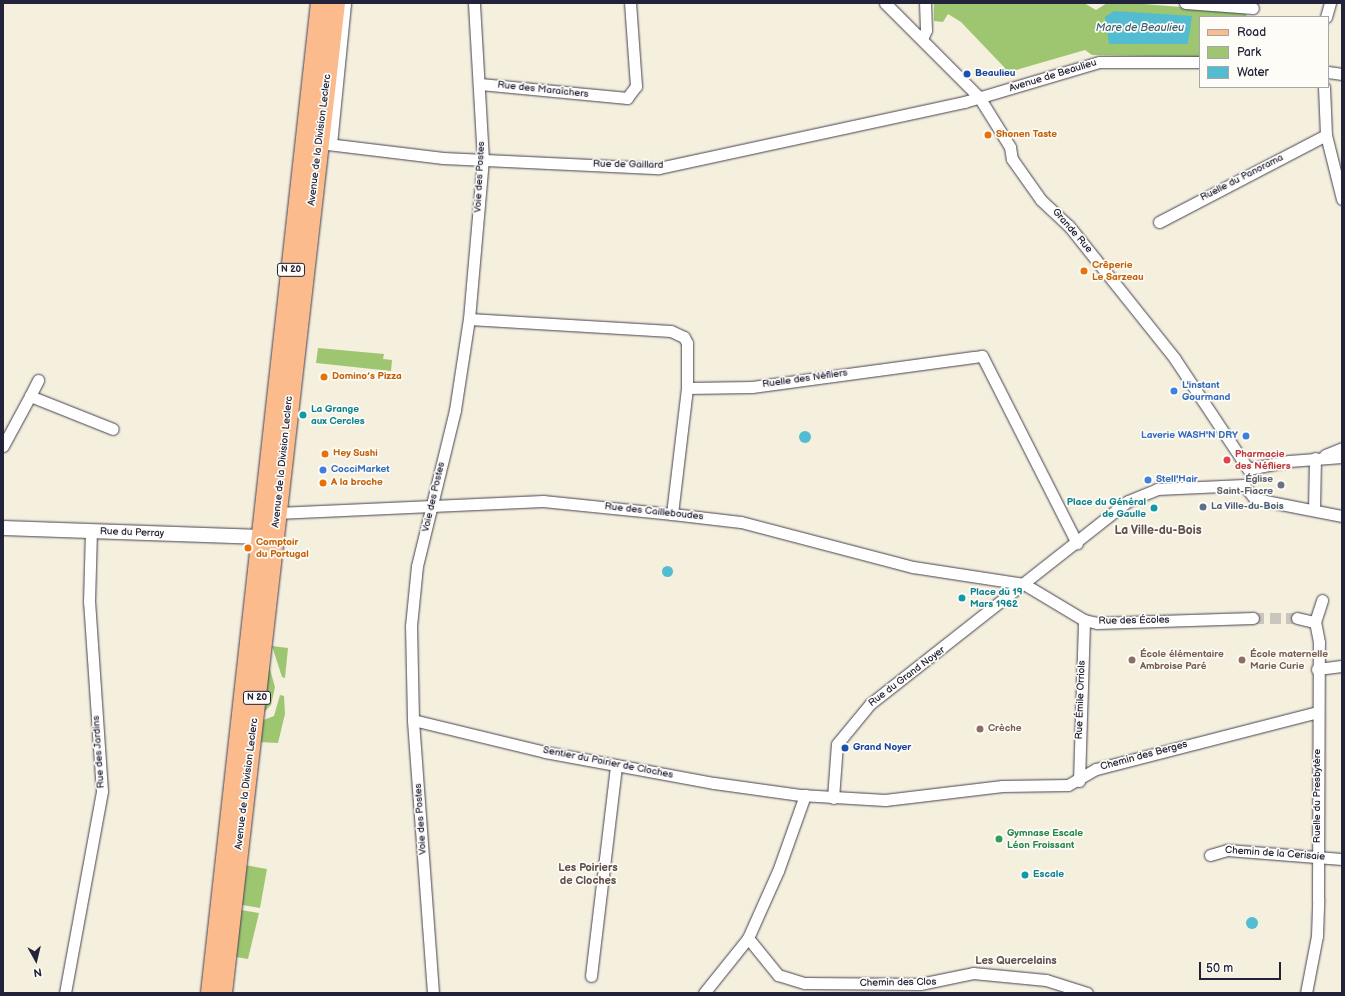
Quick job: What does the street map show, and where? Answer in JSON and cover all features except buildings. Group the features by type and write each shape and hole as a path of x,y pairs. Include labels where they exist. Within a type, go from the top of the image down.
{"main road":[{"name":"Avenue de la Division Leclerc","path":"210,993 262,537 320,3"},
{"name":"Avenue de la Division Leclerc","path":"223,993 277,513 325,143 336,3"}],"street":[{"path":"325,143 345,3"},
{"name":"Voie des Postes","path":"433,993 413,720 413,596 455,410 469,319 483,160 480,84 474,3"},
{"name":"Rue des Maraîchers","path":"480,84 627,98 636,86 630,3"},
{"name":"Grande Rue","path":"885,3 979,97 1010,148 1012,159 1041,200 1071,229 1175,359 1248,469"},
{"path":"922,39 926,30 925,3"},
{"path":"1185,3 1253,9"},
{"path":"1326,16 1330,3"},
{"name":"Avenue de Beaulieu","path":"979,97 1099,62 1199,62"},
{"path":"1329,72 1342,74"},
{"path":"1324,88 1326,135 1342,199"},
{"name":"Rue de Gaillard","path":"325,143 483,160 659,168 979,97"},
{"name":"Ruelle du Panorama","path":"1159,222 1326,135"},
{"path":"469,319 671,331 684,336 687,343 686,388 672,514"},
{"name":"Ruelle des Néfliers","path":"686,388 752,387 982,356 1077,543"},
{"path":"3,446 38,380"},
{"path":"30,396 113,429"},
{"path":"1315,458 1342,448"},
{"path":"1342,457 1315,458 1248,469 1244,485 1255,499 1342,516"},
{"path":"1314,510 1315,458"},
{"name":"Rue du Grand Noyer","path":"833,798 836,749 844,734 888,689 1077,543 1128,501 1145,492 1244,485"},
{"name":"Rue des Cailleboudes","path":"277,513 300,510 543,501 741,522 913,567 1024,584"},
{"path":"262,537 277,513"},
{"name":"Rue du Perray","path":"3,528 262,537"},
{"name":"Rue des Jardins","path":"66,993 102,790 89,602 91,532"},
{"path":"1003,580 1008,597"},
{"name":"Rue des Écoles","path":"1024,584 1084,620 1097,623 1253,618"},
{"name":"Ruelle du Presbytère","path":"1306,993 1317,936 1317,668 1319,642 1315,622 1322,600"},
{"path":"1297,618 1315,622"},
{"name":"Rue Émile Orriols","path":"1079,781 1084,620"},
{"path":"1317,668 1342,666"},
{"name":"Chemin des Berges","path":"805,795 833,798 885,800 1002,786 1068,785 1079,781 1096,769 1318,712"},
{"name":"Sentier du Poirier de Cloches","path":"413,720 616,766 805,795"},
{"path":"591,976 616,766"},
{"path":"704,993 748,938 778,871 805,795"},
{"name":"Chemin de la Cerisaie","path":"1210,855 1227,850 1342,859"},
{"name":"Chemin des Clos","path":"748,938 778,975 805,983 920,984 973,973 1046,980 1087,993"}],"green space":[{"path":"934,3 1084,3 1096,10 1107,3 1131,3 1244,12 1247,16 1199,16 1199,57 1092,55 1085,50 1006,73 1004,67 961,22 948,14 943,22 934,21","holes":["1114,11 1189,30 1188,44"]},
{"path":"318,348 384,354 383,359 392,360 391,371 316,363"},
{"path":"272,646 288,648 285,678 282,677"},
{"path":"269,666 275,687 271,705 264,712"},
{"path":"280,695 284,696 285,714 278,743 259,742 261,721 274,716"},
{"path":"245,865 267,869 260,908 242,905"},
{"path":"241,910 259,913 248,959 236,957"}],"water":[{"name":"Mare de Beaulieu","path":"1114,11 1192,16 1188,44 1109,44 1105,17"},
{"path":"803,431 807,431 811,437 807,443 803,443 799,439 799,435"},
{"path":"665,566 669,566 671,567 671,575 665,576 662,573 662,569"},
{"path":"1250,917 1254,917 1258,923 1254,929 1250,929 1246,925 1246,921"}],"tunnel":[{"path":"1253,618 1297,618"}],"place":[{"name":"Beaulieu","path":"967,74"},
{"name":"Shonen Taste","path":"988,135"},
{"name":"Crêperie Le Sarzeau","path":"1084,271"},
{"name":"Domino’s Pizza","path":"324,377"},
{"name":"L'instant Gourmand","path":"1174,391"},
{"name":"La Grange aux Cercles","path":"303,415"},
{"name":"Laverie WASH'N DRY","path":"1246,436"},
{"name":"Hey Sushi","path":"325,454"},
{"name":"Pharmacie des Néfliers","path":"1227,460"},
{"name":"CocciMarket","path":"323,470"},
{"name":"Stell'Hair","path":"1148,480"},
{"name":"A la broche","path":"323,483"},
{"name":"Église Saint-Fiacre","path":"1281,485"},
{"name":"La Ville-du-Bois","path":"1203,507"},
{"name":"Place du Général de Gaulle","path":"1154,508"},
{"name":"Comptoir du Portugal","path":"248,548"},
{"name":"Place du 19 Mars 1962","path":"962,598"},
{"name":"École élémentaire Ambroise Paré","path":"1132,660"},
{"name":"École maternelle Marie Curie","path":"1242,660"},
{"name":"Crèche","path":"980,729"},
{"name":"Grand Noyer","path":"845,748"},
{"name":"Gymnase Escale Léon Froissant","path":"999,839"},
{"name":"Escale","path":"1025,875"}],"district":[{"name":"La Ville-du-Bois","path":"1158,531"},
{"name":"Les Poiriers de Cloches","path":"588,875"},
{"name":"Les Quercelains","path":"1016,961"}]}
